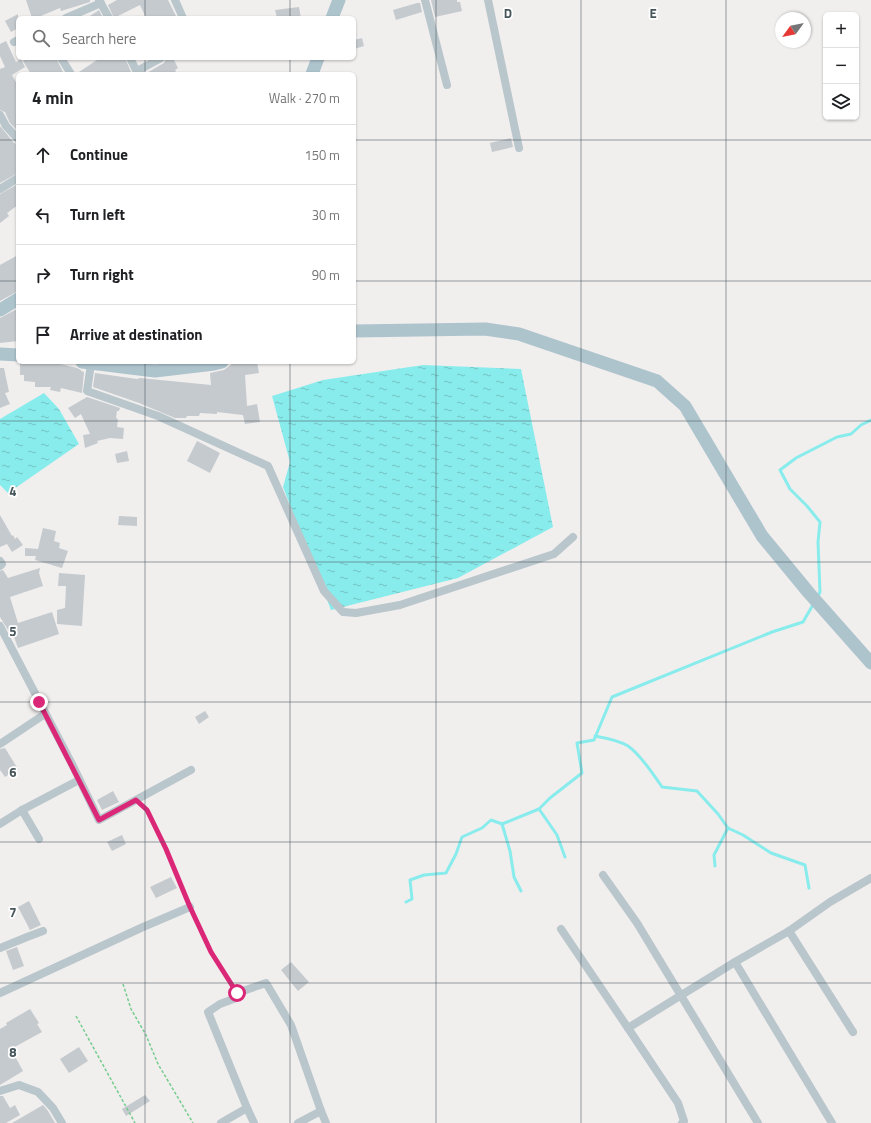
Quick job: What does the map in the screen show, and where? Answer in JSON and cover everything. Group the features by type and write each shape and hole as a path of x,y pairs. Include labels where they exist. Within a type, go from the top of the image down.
{"main road":[{"path":"333,16 339,0"},
{"path":"313,72 317,60"},
{"path":"0,310 16,300"},
{"path":"356,330 485,330 519,334 657,381 685,406 762,536 809,593 871,663"},
{"path":"0,354 16,355"},
{"path":"96,364 156,371 209,364"}],"street":[{"path":"175,0 182,16"},
{"path":"425,0 447,85"},
{"path":"488,0 519,148"},
{"path":"70,16 100,1 108,16"},
{"path":"62,60 70,72"},
{"path":"131,60 137,72"},
{"path":"140,72 158,60"},
{"path":"0,115 6,126 16,137"},
{"path":"0,189 16,179"},
{"path":"87,364 87,391 158,416 268,466 324,591 344,612 356,613 400,605 554,554 573,537"},
{"path":"0,561 2,564 0,566"},
{"path":"0,626 99,820 191,770"},
{"path":"0,744 45,714"},
{"path":"0,824 22,810 79,780"},
{"path":"22,810 39,839"},
{"path":"602,875 637,923 758,1123"},
{"path":"628,1028 735,962 790,931 830,902 871,878"},
{"path":"0,993 190,907"},
{"path":"561,929 678,1103 684,1121 682,1123"},
{"path":"0,948 43,931"},
{"path":"790,931 853,1032"},
{"path":"735,962 832,1123"},
{"path":"254,1123 208,1012 220,1004 236,998 237,993 266,983 290,1025 326,1123"},
{"path":"0,1091 19,1085 38,1092 53,1108 62,1123"},
{"path":"221,1123 247,1108"},
{"path":"298,1123 321,1111"}],"path":[{"path":"136,800 147,810 166,849 190,907 211,952 237,993"},
{"path":"123,984 131,1009 146,1035 158,1064 193,1123"},
{"path":"76,1016 135,1123"}],"water":[{"path":"423,365 521,369 553,527 458,578 331,610 283,487 290,462 272,396 323,380"},
{"path":"44,393 59,409 79,444 8,493 0,485 0,419"}],"building":[{"path":"26,0 90,0 90,2 61,11 60,8 41,16 31,16"},
{"path":"117,0 168,0 176,16 145,16 140,5 118,16 113,16 108,5"},
{"path":"431,0 457,0 457,2 460,2 462,11 435,17"},
{"path":"420,3 422,12 396,20 393,10"},
{"path":"299,7 301,16 276,16 275,10"},
{"path":"99,10 102,16 90,16"},
{"path":"18,14 18,16 16,16 16,29 11,32 5,21"},
{"path":"362,38 364,46 356,48 356,40"},
{"path":"6,41 16,62 22,60 25,67 12,75 16,82 16,129 10,123 5,112 0,110 0,69 5,67 0,56 0,44"},
{"path":"57,60 63,72 30,72 23,61"},
{"path":"97,60 126,60 131,72 79,72"},
{"path":"165,60 174,60 178,68 175,70 176,72 148,72 164,63"},
{"path":"0,126 16,144 16,174 0,183"},
{"path":"511,138 513,147 492,152 490,143"},
{"path":"16,185 16,206 7,213 9,216 0,223 0,194"},
{"path":"16,256 16,292 0,301 0,265"},
{"path":"16,310 16,341 0,343 0,318"},
{"path":"20,364 60,364 77,368 84,372 82,393 61,388 60,392 50,390 51,387 35,387 35,382 24,381 24,375 20,375"},
{"path":"232,364 257,364 259,373 245,375 247,406 257,404 260,422 245,424 243,415 217,412 217,414 200,413 199,416 175,418 139,403 93,387 95,373 137,379 140,378 211,385 210,373 224,370"},
{"path":"0,368 4,368 9,392 5,393 10,404 0,408"},
{"path":"87,397 120,408 119,411 117,411 116,418 118,419 117,427 124,428 123,439 110,438 97,441 98,443 85,448 83,435 90,434 81,414 75,418 68,408"},
{"path":"197,441 220,453 210,473 187,461"},
{"path":"127,451 129,461 117,463 115,454"},
{"path":"0,515 12,536 13,535 15,539 17,537 23,545 12,552 7,544 0,547"},
{"path":"119,516 137,517 137,526 118,525"},
{"path":"43,528 56,531 54,541 60,543 59,548 68,551 62,568 35,560 36,556 25,556 25,548 38,549"},
{"path":"40,568 39,573 43,586 10,597 18,623 52,612 59,634 18,648 14,637 13,638 0,617 0,571 3,570 8,578"},
{"path":"59,573 85,575 82,626 57,624 57,610 65,608 66,586 58,586"},
{"path":"205,711 209,717 199,724 195,717"},
{"path":"5,748 18,769 5,777 0,770 0,749"},
{"path":"113,791 119,802 102,810 97,800"},
{"path":"122,835 126,844 112,851 107,842"},
{"path":"171,877 177,888 156,898 150,887"},
{"path":"29,901 41,925 30,930 18,907"},
{"path":"17,947 24,966 13,970 6,951"},
{"path":"291,962 309,982 298,991 281,970"},
{"path":"30,1009 39,1023 37,1024 42,1032 11,1049 23,1071 0,1085 0,1029 7,1025 6,1023"},
{"path":"79,1047 88,1061 69,1073 60,1059"},
{"path":"145,1095 150,1101 126,1116 122,1109"},
{"path":"0,1096 3,1096 10,1108 15,1105 20,1115 6,1123 0,1123"},
{"path":"43,1105 55,1123 12,1123"}],"waterway":[{"path":"818,596 820,592 818,542 820,522 790,489 780,470 796,458 837,437 851,434 861,425 871,420"},
{"path":"406,902 412,899 410,880 424,875 446,873 456,854 462,837 482,828 491,820 502,824 539,809 550,798 582,773 577,743 594,740 612,697 772,632 803,622 814,603"},
{"path":"595,736 608,738 628,746 642,759 662,787 697,791 718,814 728,828 714,855 715,866"},
{"path":"539,809 557,835 565,857"},
{"path":"502,824 510,851 514,877 521,891"},
{"path":"728,828 743,835 771,853 805,865 809,888"}],"route":[{"path":"39,702 73,766 99,820 136,800 147,810 166,849 190,907 211,952 237,993"}]}
